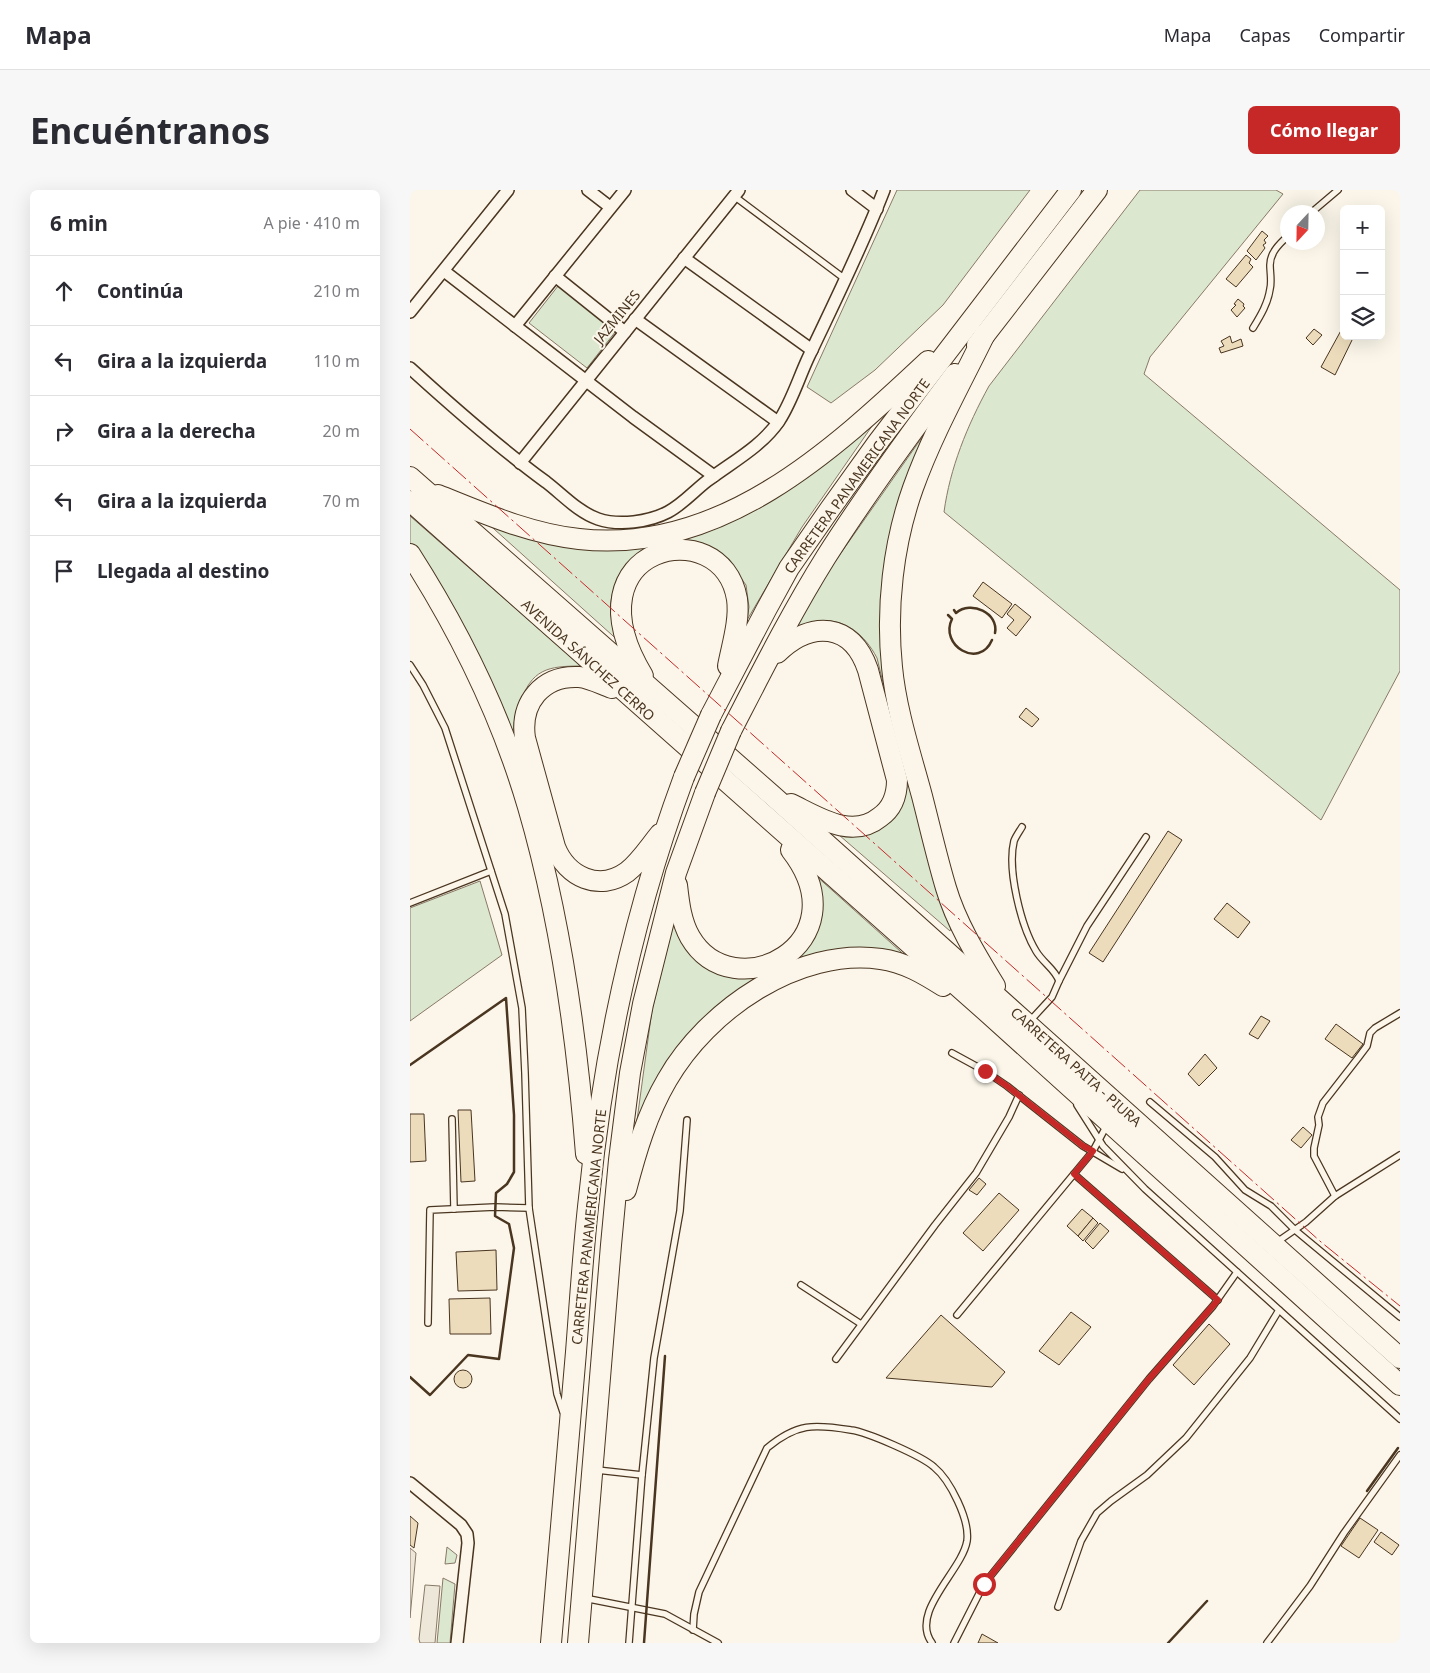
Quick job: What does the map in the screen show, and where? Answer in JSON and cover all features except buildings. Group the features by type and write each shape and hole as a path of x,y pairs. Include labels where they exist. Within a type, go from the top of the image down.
{"highway":[{"name":"CARRETERA PANAMERICANA NORTE","path":"578,1643 611,1245 630,1073 643,1004 676,873 705,793 731,731 766,663 830,550 1072,190"},
{"name":"CARRETERA PANAMERICANA NORTE","path":"551,1643 589,1197 606,1069 642,907 666,826 684,777 724,686 789,568 878,442 1097,190"},
{"path":"415,490 502,520 561,537 579,540 618,541 652,537 688,529 730,512 768,491 806,466 851,432 978,328"},
{"path":"978,328 913,489 896,558 891,598 890,639 892,669 899,703 946,889 996,1008"},
{"name":"AVENIDA SÁNCHEZ CERRO","path":"415,490 650,688 752,778"},
{"name":"AVENIDA SÁNCHEZ CERRO","path":"415,490 625,693 767,819"},
{"path":"650,688 635,662 624,633 620,611 622,595 632,572 646,559 663,551 680,549 694,551 714,561 724,572 736,594 737,619 724,686"},
{"path":"410,554 444,610 481,684 515,768 535,832 559,937 570,998 581,1089 589,1197"},
{"path":"766,663 790,641 805,633 816,631 833,632 847,638 854,644 862,655 868,670 897,780 894,800 887,811 871,824 858,827 844,827 773,796"},
{"path":"625,693 588,679 565,678 548,684 537,692 529,704 523,722 525,738 555,847 567,866 580,877 597,882 612,880 633,866 666,826"},
{"name":"CARRETERA PAITA - PIURA","path":"752,778 996,1008 1062,1080 1400,1385"},
{"path":"676,873 683,920 690,938 700,950 715,960 740,968 766,966 780,959 798,944 808,929 814,898 810,881 802,865 767,819"},
{"name":"CARRETERA PAITA - PIURA","path":"767,819 996,1008 1027,1023 1400,1358"},
{"path":"611,1245 632,1167 649,1115 667,1080 689,1048 712,1024 745,997 766,984 798,969 833,960 848,957 882,959 911,968 996,1008"}],"street":[{"path":"410,312 508,190"},
{"path":"588,190 610,207"},
{"path":"515,326 625,190"},
{"path":"852,190 877,208"},
{"path":"410,368 520,463 588,515 610,522 637,521 669,512 752,449 764,439 778,422 787,407 884,190"},
{"name":"JAZMINES","path":"520,463 736,193"},
{"path":"684,258 812,350"},
{"path":"444,271 647,428 714,476"},
{"path":"555,276 625,332"},
{"path":"635,319 778,422"},
{"path":"410,1483 461,1525 467,1534 467,1559 457,1643"}],"lane":[{"path":"1320,205 1338,190"},
{"path":"736,193 845,280"},
{"path":"1254,328 1269,297 1271,286 1270,264 1273,253 1280,245"},
{"path":"410,665 423,685 445,728 504,914 522,1008 529,1208 557,1394 569,1434"},
{"path":"1022,827 1014,842 1013,867 1022,921 1036,952 1044,963 1057,975 1059,981"},
{"path":"1027,1023 1044,1008 1052,997 1087,926 1146,837"},
{"path":"410,904 490,871"},
{"path":"1335,1196 1314,1156 1319,1125 1318,1117 1323,1103 1367,1046 1370,1033 1400,1013"},
{"path":"952,1053 985,1071 1019,1095 1083,1146 1130,1174"},
{"path":"1062,1080 1100,1142 1130,1174 1400,1419"},
{"path":"836,1360 861,1324 976,1173 1009,1117 1019,1095"},
{"path":"1150,1102 1215,1156 1245,1190 1271,1206 1295,1230 1400,1316"},
{"path":"452,1120 454,1209"},
{"path":"629,1643 642,1475 654,1358 680,1211 686,1120"},
{"path":"957,1315 1093,1151 1100,1142 1109,1123"},
{"path":"1273,1244 1295,1230 1335,1196 1400,1156"},
{"path":"1074,1174 1218,1300"},
{"path":"428,1323 430,1210 495,1207 529,1208"},
{"path":"954,1643 984,1584 1149,1379 1218,1300 1237,1272"},
{"path":"801,1285 861,1324"},
{"path":"1058,1607 1081,1541 1097,1513 1147,1475 1186,1438 1250,1358 1279,1310"},
{"path":"694,1630 694,1614 699,1592 767,1448 791,1432 806,1426 823,1425 860,1431 934,1466 946,1481 958,1503 966,1522 967,1541 932,1604 926,1620 926,1631 932,1643"},
{"path":"1268,1643 1271,1636 1310,1586 1344,1533 1400,1455"},
{"path":"592,1469 642,1475"},
{"path":"582,1598 665,1614 718,1643"}],"green space":[{"path":"897,190 1030,190 943,305 875,370 831,403 807,387"},
{"path":"1140,190 1276,190 1283,194 1150,357 1144,374 1400,590 1400,671 1321,820 944,512 950,479 960,448 989,386"},
{"path":"558,286 616,331 587,368 529,323"},
{"path":"879,416 802,527 747,620 749,607 746,585 732,566 671,542"},
{"path":"930,426 903,494 896,736 877,658 860,635 844,625 826,621 813,623 791,633 829,570"},
{"path":"410,516 581,666 559,667 542,672 535,677 524,692 514,723 516,740 523,764 424,563 410,543"},
{"path":"484,520 605,548 651,546 634,558 627,566 612,594 612,619 622,644"},
{"path":"901,755 951,928 950,931 839,835 851,837 870,833"},
{"path":"814,874 910,960 842,950 826,951 787,966 821,910 821,898"},
{"path":"480,881 502,955 410,1021 410,908"},
{"path":"676,913 731,976 767,976 741,992 635,1135 652,1010"},
{"path":"447,1547 457,1555 455,1563 445,1564"},
{"path":"443,1578 455,1584 450,1643 437,1643"}],"shaded area":[{"path":"410,1548 416,1553 410,1618"},
{"path":"425,1585 440,1586 435,1643 420,1643 419,1639"}],"wall":[{"path":"954,610 956,613 962,609 969,608 983,611 993,620 995,633"},
{"path":"948,615 952,619 949,629 951,637 962,650 978,653 986,649 992,640"},
{"path":"410,1065 506,998 514,1115 514,1172 507,1184 496,1193 495,1216 509,1224 514,1248 499,1359 468,1355 430,1395 410,1377"},
{"path":"644,1643 665,1356"},
{"path":"1367,1491 1398,1448"},
{"path":"1168,1643 1207,1601"}],"power":[{"path":"410,429 1321,1242 1400,1306"}],"route":[{"path":"984,1584 1149,1379 1218,1300 1074,1174 1093,1151 1083,1146 985,1071"}]}
